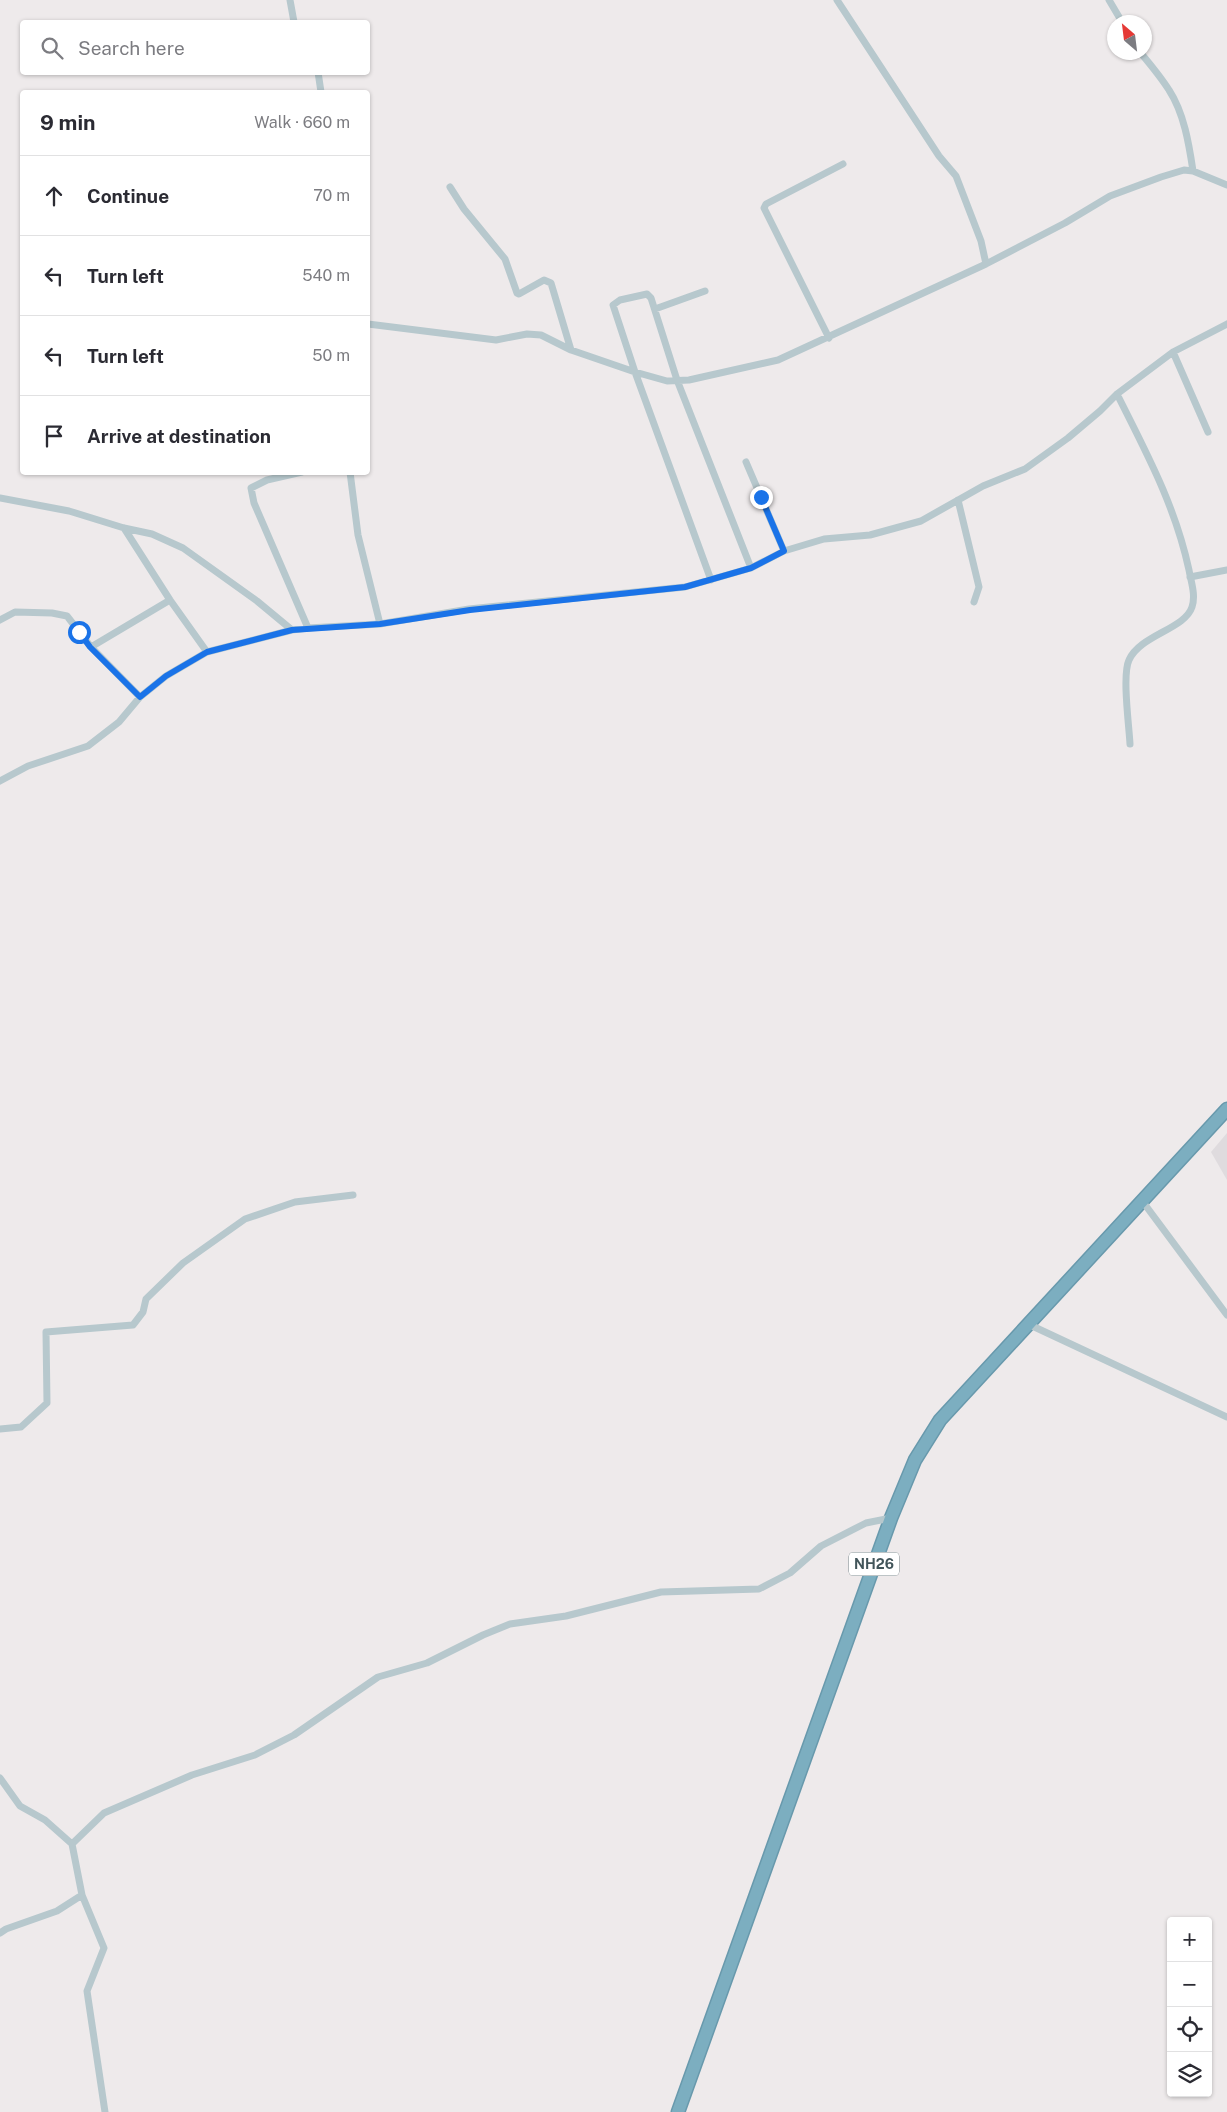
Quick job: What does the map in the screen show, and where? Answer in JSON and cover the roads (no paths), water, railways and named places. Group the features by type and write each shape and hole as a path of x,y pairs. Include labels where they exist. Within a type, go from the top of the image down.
{"highway":[{"name":"NH26","path":"678,2112 891,1518 915,1460 940,1420 1227,1109"}],"street":[{"path":"290,0 294,20"},
{"path":"837,0 934,148 956,176 981,240 986,264"},
{"path":"1109,0 1118,15"},
{"path":"1146,60 1169,90 1176,103 1184,127 1193,171"},
{"path":"318,75 321,90"},
{"path":"829,338 764,208 766,204 843,164"},
{"path":"370,324 496,340 527,334 541,335 571,350 636,372 667,381 689,380 778,360 829,338 913,296 986,264 1065,223 1110,196 1184,170 1193,171 1227,185"},
{"path":"450,187 464,208 505,259 517,293 519,294 544,280 551,283 571,350"},
{"path":"655,310 705,292"},
{"path":"711,580 636,372 614,305 620,300 647,294 651,298 677,380 751,568"},
{"path":"0,781 28,766 88,746 119,722 140,697 166,676 207,652 292,630 380,624 470,610 685,587 751,568 784,551 824,539 870,535 920,521 983,486 1025,469 1074,433 1117,394 1173,352 1227,324"},
{"path":"1173,352 1208,432"},
{"path":"1117,394 1163,487 1183,544 1194,594 1191,609 1183,620 1155,634 1129,660 1126,677 1130,744"},
{"path":"746,462 784,551"},
{"path":"289,475 267,480 251,488 254,503 308,628"},
{"path":"350,475 358,535 380,624"},
{"path":"0,498 69,511 124,528 152,534 183,548 257,601 292,630"},
{"path":"958,500 979,587 974,602"},
{"path":"124,528 170,600 207,652"},
{"path":"1190,576 1227,570"},
{"path":"90,647 170,600"},
{"path":"0,620 15,612 52,613 67,616 90,647 140,697"},
{"path":"0,1429 21,1427 47,1403 46,1332 133,1325 143,1312 146,1299 183,1263 245,1219 295,1202 353,1195"},
{"path":"1142,1202 1227,1315"},
{"path":"1028,1324 1227,1417"},
{"path":"72,1844 104,1813 192,1775 255,1755 294,1735 378,1677 427,1662 510,1624 566,1616 661,1592 759,1590 790,1573 821,1546 866,1523 891,1518"},
{"path":"0,1778 20,1806 45,1820 72,1844 82,1895 104,1948 87,1991 105,2112"},
{"path":"0,1933 6,1929 57,1911 82,1895"}]}
